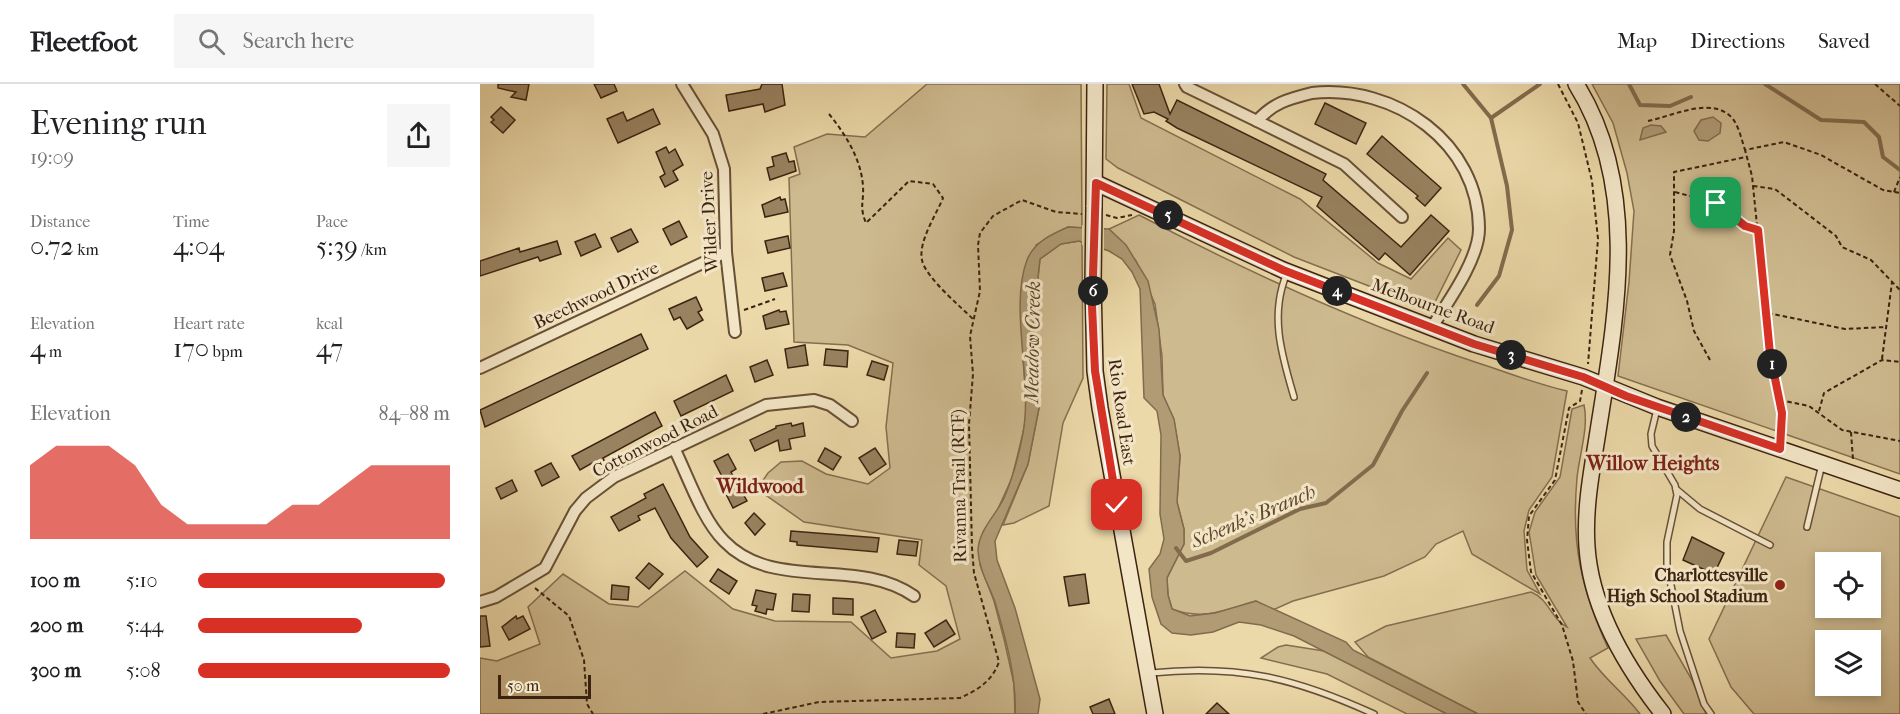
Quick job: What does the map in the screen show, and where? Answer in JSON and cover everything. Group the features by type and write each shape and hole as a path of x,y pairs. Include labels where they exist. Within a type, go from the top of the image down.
{"street":[{"name":"Wilder Drive","path":"682,84 713,134 720,152 726,181 726,252 735,332"},
{"name":"Rio Road East","path":"1095,84 1096,183 1093,284 1095,371 1155,714"},
{"path":"1185,84 1344,164 1402,217"},
{"path":"1569,86 1587,102 1605,149 1617,213 1617,289 1590,484 1587,547 1592,577 1601,606 1627,663 1663,714"},
{"path":"1257,121 1269,108 1283,100 1334,88 1353,89 1383,96 1412,110 1434,127 1458,156 1474,196 1479,231 1467,271 1432,327"},
{"name":"Melbourne Road","path":"1096,183 1287,272 1474,344 1583,377 1657,407 1900,490"},
{"name":"Beechwood Drive","path":"480,368 726,252"},
{"name":"Cottonwood Road","path":"480,602 530,579 545,568 575,511 595,489 674,448 766,405 782,401 814,400 830,405 852,421"},
{"path":"674,448 714,529 736,552 771,567 878,578 914,596"}],"lane":[{"path":"1287,272 1278,308 1279,348 1294,397"},
{"path":"1657,407 1651,434 1652,446 1675,488 1700,509 1770,545"},
{"path":"1807,527 1822,464"},
{"path":"1675,488 1676,504 1667,542 1667,565 1680,631 1704,704 1711,714"},
{"path":"1149,673 1216,670 1282,678 1325,692 1374,714"}],"path":[{"path":"1558,84 1569,86 1592,181 1598,239 1597,276 1589,325 1590,354"},
{"path":"1875,84 1900,106"},
{"path":"1648,121 1705,107 1721,109 1733,120 1745,150 1753,186 1770,354 1780,400 1783,435 1780,449"},
{"path":"828,114 840,128 858,160 863,188 860,209 866,223 909,181 933,184 943,198 924,243 921,259 926,270 974,320"},
{"path":"1745,150 1784,142 1821,155 1883,190 1900,193"},
{"path":"1710,360 1694,331 1687,301 1670,255 1674,231 1674,172 1747,157"},
{"path":"1894,192 1900,177"},
{"path":"1753,186 1775,189 1836,236 1842,247 1871,260 1900,290"},
{"path":"1674,191 1716,203 1745,226 1758,230"},
{"name":"Rivanna Trail (RTF)","path":"764,714 819,702 960,698 973,692 994,674 999,662 974,573 972,548 969,424 973,374 970,336 980,291 978,245 980,233 993,216 1022,200 1056,212 1095,212 1117,218 1134,214"},
{"path":"1882,360 1892,282"},
{"path":"732,312 775,299"},
{"path":"1767,313 1845,329 1886,327"},
{"path":"1819,411 1824,393 1882,360 1900,362"},
{"path":"1580,400 1569,408 1554,480 1529,516 1527,540 1531,572 1562,625 1573,661 1578,702 1586,714"},
{"path":"1780,400 1809,406 1819,411 1824,419 1851,432 1900,441"},
{"path":"1851,432 1853,459"},
{"path":"530,585 569,616 584,660 587,704 593,714"}],"shaded area":[{"path":"927,84 1081,84 1082,228 1068,227 1036,245 1023,359 1027,412 1012,478 996,513 983,532 980,565 994,601 1004,639 1014,684 1015,714 480,714 480,658 497,661 540,644 528,607 563,574 609,604 638,607 685,571 733,609 775,621 851,622 891,658 937,651 960,639 946,586 919,565 922,540 804,522 757,489 768,473 781,462 802,461 826,474 868,484 890,468 886,427 893,363 848,345 794,342 789,178 800,174 794,147 827,134 865,137"},
{"path":"1107,84 1129,84 1141,118 1300,199 1378,263 1411,279 1448,238 1461,250 1431,310 1294,257 1118,168 1106,159"},
{"path":"1592,84 1900,84 1900,474 1618,376 1629,282 1634,211 1627,173 1613,123"},
{"path":"1139,215 1307,297 1350,315 1437,349 1567,391 1552,477 1529,510 1524,531 1527,570 1540,594 1472,554 1463,531 1436,544 1425,557 1384,576 1293,601 1273,610 1256,601 1224,611 1204,614 1172,609 1167,578 1184,544 1184,529 1177,502 1180,456 1174,420 1163,395 1162,356 1155,304 1136,261 1109,229"},
{"path":"1082,242 1083,378 1063,423 1049,506 1014,523 1003,525 1028,464 1040,403 1033,324 1040,259 1061,244"},
{"path":"1584,405 1585,432 1578,469 1576,502 1577,545 1591,606 1608,648 1590,658 1640,714 1478,714 1368,657 1355,642 1386,626 1531,592 1542,599 1557,619 1567,627 1536,575 1529,532 1535,512 1560,477 1572,409"},
{"name":"Charlottesville High School Stadium","path":"1786,477 1900,517 1900,714 1754,714 1731,687 1709,639"},
{"path":"1666,635 1692,680 1706,714 1684,714 1660,681 1636,639"},
{"path":"1286,645 1324,651 1447,714 1407,714 1327,674 1261,658 1278,647"}],"water":[{"path":"1713,117 1721,123 1720,133 1708,141 1699,140 1694,131 1701,120"},
{"path":"1651,125 1661,126 1666,132 1640,140 1643,128"},
{"name":"Meadow Creek","path":"1068,227 1109,229 1126,245 1148,281 1159,329 1163,395 1174,419 1180,456 1177,502 1184,529 1184,544 1167,578 1172,609 1190,616 1215,613 1256,601 1346,642 1353,650 1478,714 1447,714 1294,636 1261,625 1239,622 1213,632 1191,635 1172,633 1161,624 1152,597 1149,569 1160,554 1164,539 1160,514 1161,435 1157,411 1144,398 1140,289 1132,272 1122,259 1109,251 1079,241 1061,244 1040,259 1033,324 1040,403 1028,464 995,541 997,560 1015,608 1040,699 1038,714 1015,714 1010,657 995,602 980,565 978,551 984,530 1007,490 1023,433 1025,390 1020,300 1027,260 1039,243"}],"pier":[{"path":"1082,225 1104,226 1104,253 1082,245"}],"building":[{"path":"498,84 529,84 526,100 511,97 516,92 498,88"},
{"path":"594,84 614,84 617,91 601,98"},
{"path":"762,84 782,84 785,105 765,112 763,104 729,111 726,95 760,89"},
{"path":"1132,84 1159,84 1170,114 1177,100 1326,174 1323,180 1401,247 1431,215 1449,231 1410,275 1385,253 1379,260 1326,214 1317,206 1322,197 1177,128 1166,121 1168,119 1154,112 1144,114"},
{"path":"1325,103 1366,123 1356,144 1315,124"},
{"path":"501,107 515,120 503,133 491,122 494,120 491,117"},
{"path":"653,109 660,124 618,143 607,119 623,112 627,121"},
{"path":"1382,136 1441,188 1425,206 1416,198 1418,196 1367,154"},
{"path":"666,147 669,153 675,149 683,165 673,171 678,180 665,187 660,177 665,174 656,152"},
{"path":"786,153 789,162 794,161 796,171 770,180 767,168 774,166 772,157"},
{"path":"780,197 781,200 785,199 788,212 765,217 762,205"},
{"path":"679,221 687,237 671,245 663,229"},
{"path":"631,229 638,242 618,252 611,238"},
{"path":"595,234 601,247 581,256 575,242"},
{"path":"788,236 790,248 768,253 765,241"},
{"path":"557,241 561,254 540,261 538,257 480,276 480,261 519,248 520,252"},
{"path":"783,273 787,286 765,291 762,278"},
{"path":"696,297 702,310 698,312 703,320 687,329 680,317 674,320 669,309"},
{"path":"779,310 780,312 786,311 789,324 766,329 763,316"},
{"path":"641,334 648,349 485,427 480,410"},
{"path":"805,345 808,365 788,368 785,349"},
{"path":"826,349 848,351 847,367 824,365"},
{"path":"767,360 773,375 755,382 750,367"},
{"path":"872,361 888,366 884,380 867,375"},
{"path":"726,375 733,391 681,416 674,401"},
{"path":"655,412 662,426 603,458 604,460 594,467 592,463 580,470 572,456"},
{"path":"791,423 792,426 803,423 805,436 789,439 791,449 780,451 778,440 755,451 750,440 776,426"},
{"path":"825,448 841,457 833,470 818,461"},
{"path":"875,448 886,464 870,475 859,458"},
{"path":"728,454 736,469 731,472 747,501 733,508 725,492 729,490 714,461"},
{"path":"551,463 559,477 542,486 535,471"},
{"path":"512,480 517,491 501,499 496,488"},
{"path":"663,484 690,537 708,557 697,567 671,538 655,508 638,516 640,520 619,531 611,517 646,498 644,494"},
{"path":"754,513 765,524 755,535 745,523"},
{"path":"791,531 879,538 877,552 797,545 797,542 790,541"},
{"path":"1692,537 1724,553 1714,574 1683,560"},
{"path":"899,540 918,542 916,556 897,554"},
{"path":"649,563 663,574 649,589 636,578"},
{"path":"718,569 737,581 729,594 710,581"},
{"path":"1085,574 1089,603 1069,606 1064,577"},
{"path":"612,585 629,587 628,600 611,599"},
{"path":"756,590 776,594 773,610 767,609 766,614 755,611 757,606 752,605"},
{"path":"793,594 810,595 809,612 792,611"},
{"path":"833,598 853,599 853,615 833,614"},
{"path":"875,610 886,632 872,639 861,617"},
{"path":"480,616 486,616 490,646 480,647"},
{"path":"516,616 517,619 523,616 530,629 509,640 502,627"},
{"path":"946,620 955,634 934,647 925,633"},
{"path":"897,633 915,634 914,648 896,647"},
{"path":"1109,699 1115,714 1093,714 1090,707"},
{"path":"1217,703 1229,714 1206,714"}],"waterway":[{"name":"Schenk's Branch","path":"1463,84 1491,118 1507,186 1512,230 1499,276 1477,305"},
{"path":"1491,118 1540,84"},
{"path":"1629,84 1640,105 1670,106 1691,97"},
{"path":"1765,84 1821,120 1864,122 1879,137 1883,157 1900,170"},
{"name":"Schenk's Branch","path":"1176,548 1186,561 1211,553 1300,509 1326,503 1373,465 1402,411 1427,373"}],"place":[{"name":"Charlottesville High School Stadium","path":"1780,585"}],"district":[{"name":"Willow Heights","path":"1653,463"},
{"name":"Wildwood","path":"760,486"}],"route":[{"path":"1117,505 1095,371 1092,306 1096,183 1283,270 1474,344 1583,377 1626,396 1780,449 1783,435 1782,413 1770,354 1758,230 1745,226 1729,216 1716,203"}]}
